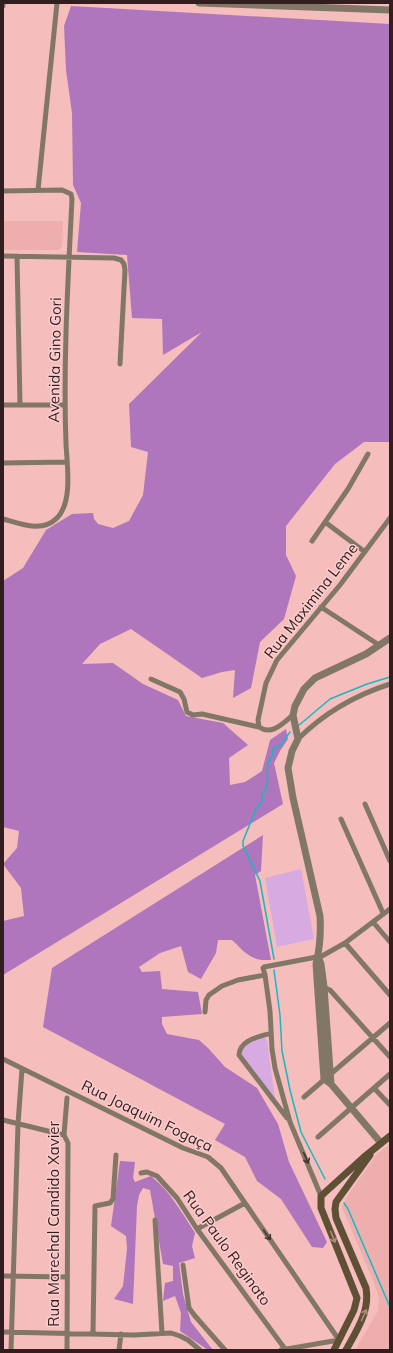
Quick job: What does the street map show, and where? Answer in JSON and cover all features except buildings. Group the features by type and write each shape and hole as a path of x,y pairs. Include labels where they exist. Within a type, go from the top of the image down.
{"main road":[{"path":"346,1350 367,1308 368,1298 366,1288 336,1218 336,1202 374,1150 390,1136"},
{"path":"334,1350 354,1310 357,1298 321,1208 321,1196 335,1182 374,1150"},
{"path":"327,1222 336,1218"}],"street":[{"path":"3,191 38,190 56,3"},
{"path":"199,3 390,10"},
{"name":"Avenida Gino Gori","path":"3,519 32,527 40,527 57,518 66,503 67,462 64,405 72,199 71,194 62,190 38,190"},
{"path":"3,256 114,258 121,260 124,264 125,270 120,364"},
{"path":"16,256 20,405"},
{"path":"3,405 64,405"},
{"path":"312,541 348,489 368,454"},
{"path":"3,463 67,462"},
{"name":"Rua Maximina Leme","path":"259,727 258,720 266,683 277,660 340,585 390,518"},
{"path":"325,522 365,552"},
{"path":"321,607 379,645"},
{"path":"151,679 180,692 184,699 187,712 193,715 202,714 259,727 266,731 274,730 292,715 304,689 315,678 366,654 390,638"},
{"path":"381,1143 328,1079 321,987 321,964 318,957 321,933 320,916 293,798 288,768 292,751 298,739 312,725 366,692 390,684"},
{"path":"292,715 298,739"},
{"path":"365,804 390,861"},
{"path":"342,819 383,914"},
{"path":"321,1196 290,1122 275,1068 268,993 263,968 322,956 345,943 390,909"},
{"path":"372,922 390,942"},
{"path":"345,943 390,995"},
{"path":"205,1012 206,1000 209,995 222,986 238,980 265,975"},
{"path":"321,987 330,990 390,1057"},
{"path":"304,1097 328,1079 390,1023"},
{"path":"271,1033 247,1041 239,1051 239,1055 290,1122"},
{"name":"Rua Joaquim Fogaça","path":"3,1059 183,1148 208,1157 221,1168 339,1340"},
{"path":"11,1350 12,1276 18,1124 22,1069"},
{"path":"318,1137 390,1074"},
{"path":"374,1088 390,1105"},
{"name":"Rua Marechal Candido Xavier","path":"67,1098 64,1135 68,1143 67,1350"},
{"path":"3,1120 64,1135"},
{"path":"93,1334 95,1206 110,1203 113,1199 116,1155"},
{"name":"Rua Paulo Reginato","path":"141,1173 147,1172 157,1176 177,1198 197,1229 283,1350"},
{"path":"197,1229 245,1203"},
{"path":"155,1220 162,1333"},
{"path":"183,1265 189,1308 225,1350"},
{"path":"3,1276 67,1277"},
{"path":"3,1332 93,1334 171,1333 180,1336 200,1350"},
{"path":"119,1350 121,1334"},
{"path":"283,1350 339,1340"}],"shaded area":[{"path":"71,6 390,24 390,442 364,442 335,464 286,526 286,555 296,576 284,619 260,642 251,688 233,698 235,670 202,678 131,629 100,644 82,664 113,663 143,684 178,700 186,716 223,723 248,745 229,758 230,785 245,782 262,771 270,740 286,729 288,739 274,763 283,804 3,975 3,921 24,916 21,888 3,864 17,848 19,831 3,827 3,581 23,568 46,530 72,514 93,513 94,519 98,524 113,528 129,521 143,495 148,452 131,447 129,404 202,332 163,355 162,319 132,318 127,255 77,252 81,203 73,185 72,113 66,70 64,26"},
{"path":"3,221 63,221 62,246 59,250 3,250"},
{"path":"263,835 261,871 255,875 271,960 253,958 232,940 218,940 216,953 201,979 188,972 181,946 160,953 139,967 142,972 160,971 162,989 198,992 202,1014 162,1017 162,1024 167,1034 199,1040 225,1067 257,1088 278,1124 289,1162 327,1242 323,1248 312,1247 281,1199 257,1181 245,1157 215,1140 225,1124 43,1027 52,968"},
{"path":"301,869 314,939 277,947 265,878"},
{"path":"264,1037 267,1041 275,1099 241,1053 250,1042"},
{"path":"390,1144 390,1350 355,1350 378,1311 379,1297 342,1207 348,1195 377,1154"},
{"path":"120,1161 135,1162 133,1178 135,1182 151,1176 158,1182 175,1203 195,1233 192,1246 195,1258 179,1263 183,1294 191,1322 213,1350 208,1350 180,1331 181,1313 175,1296 163,1301 165,1283 173,1281 173,1266 163,1264 150,1190 143,1188 139,1195 137,1206 133,1304 114,1299 123,1286 127,1249 126,1236 111,1226"}],"waterway":[{"path":"298,726 330,699 367,684 390,677"},
{"path":"274,959 260,881 243,846 243,841 256,809 262,801 262,794 267,787 267,767 268,762 273,755 272,751 275,747 279,747 290,732"},
{"path":"274,970 280,1015 282,1051 290,1090 301,1132 325,1179"},
{"path":"344,1203 348,1209 390,1307"}]}
